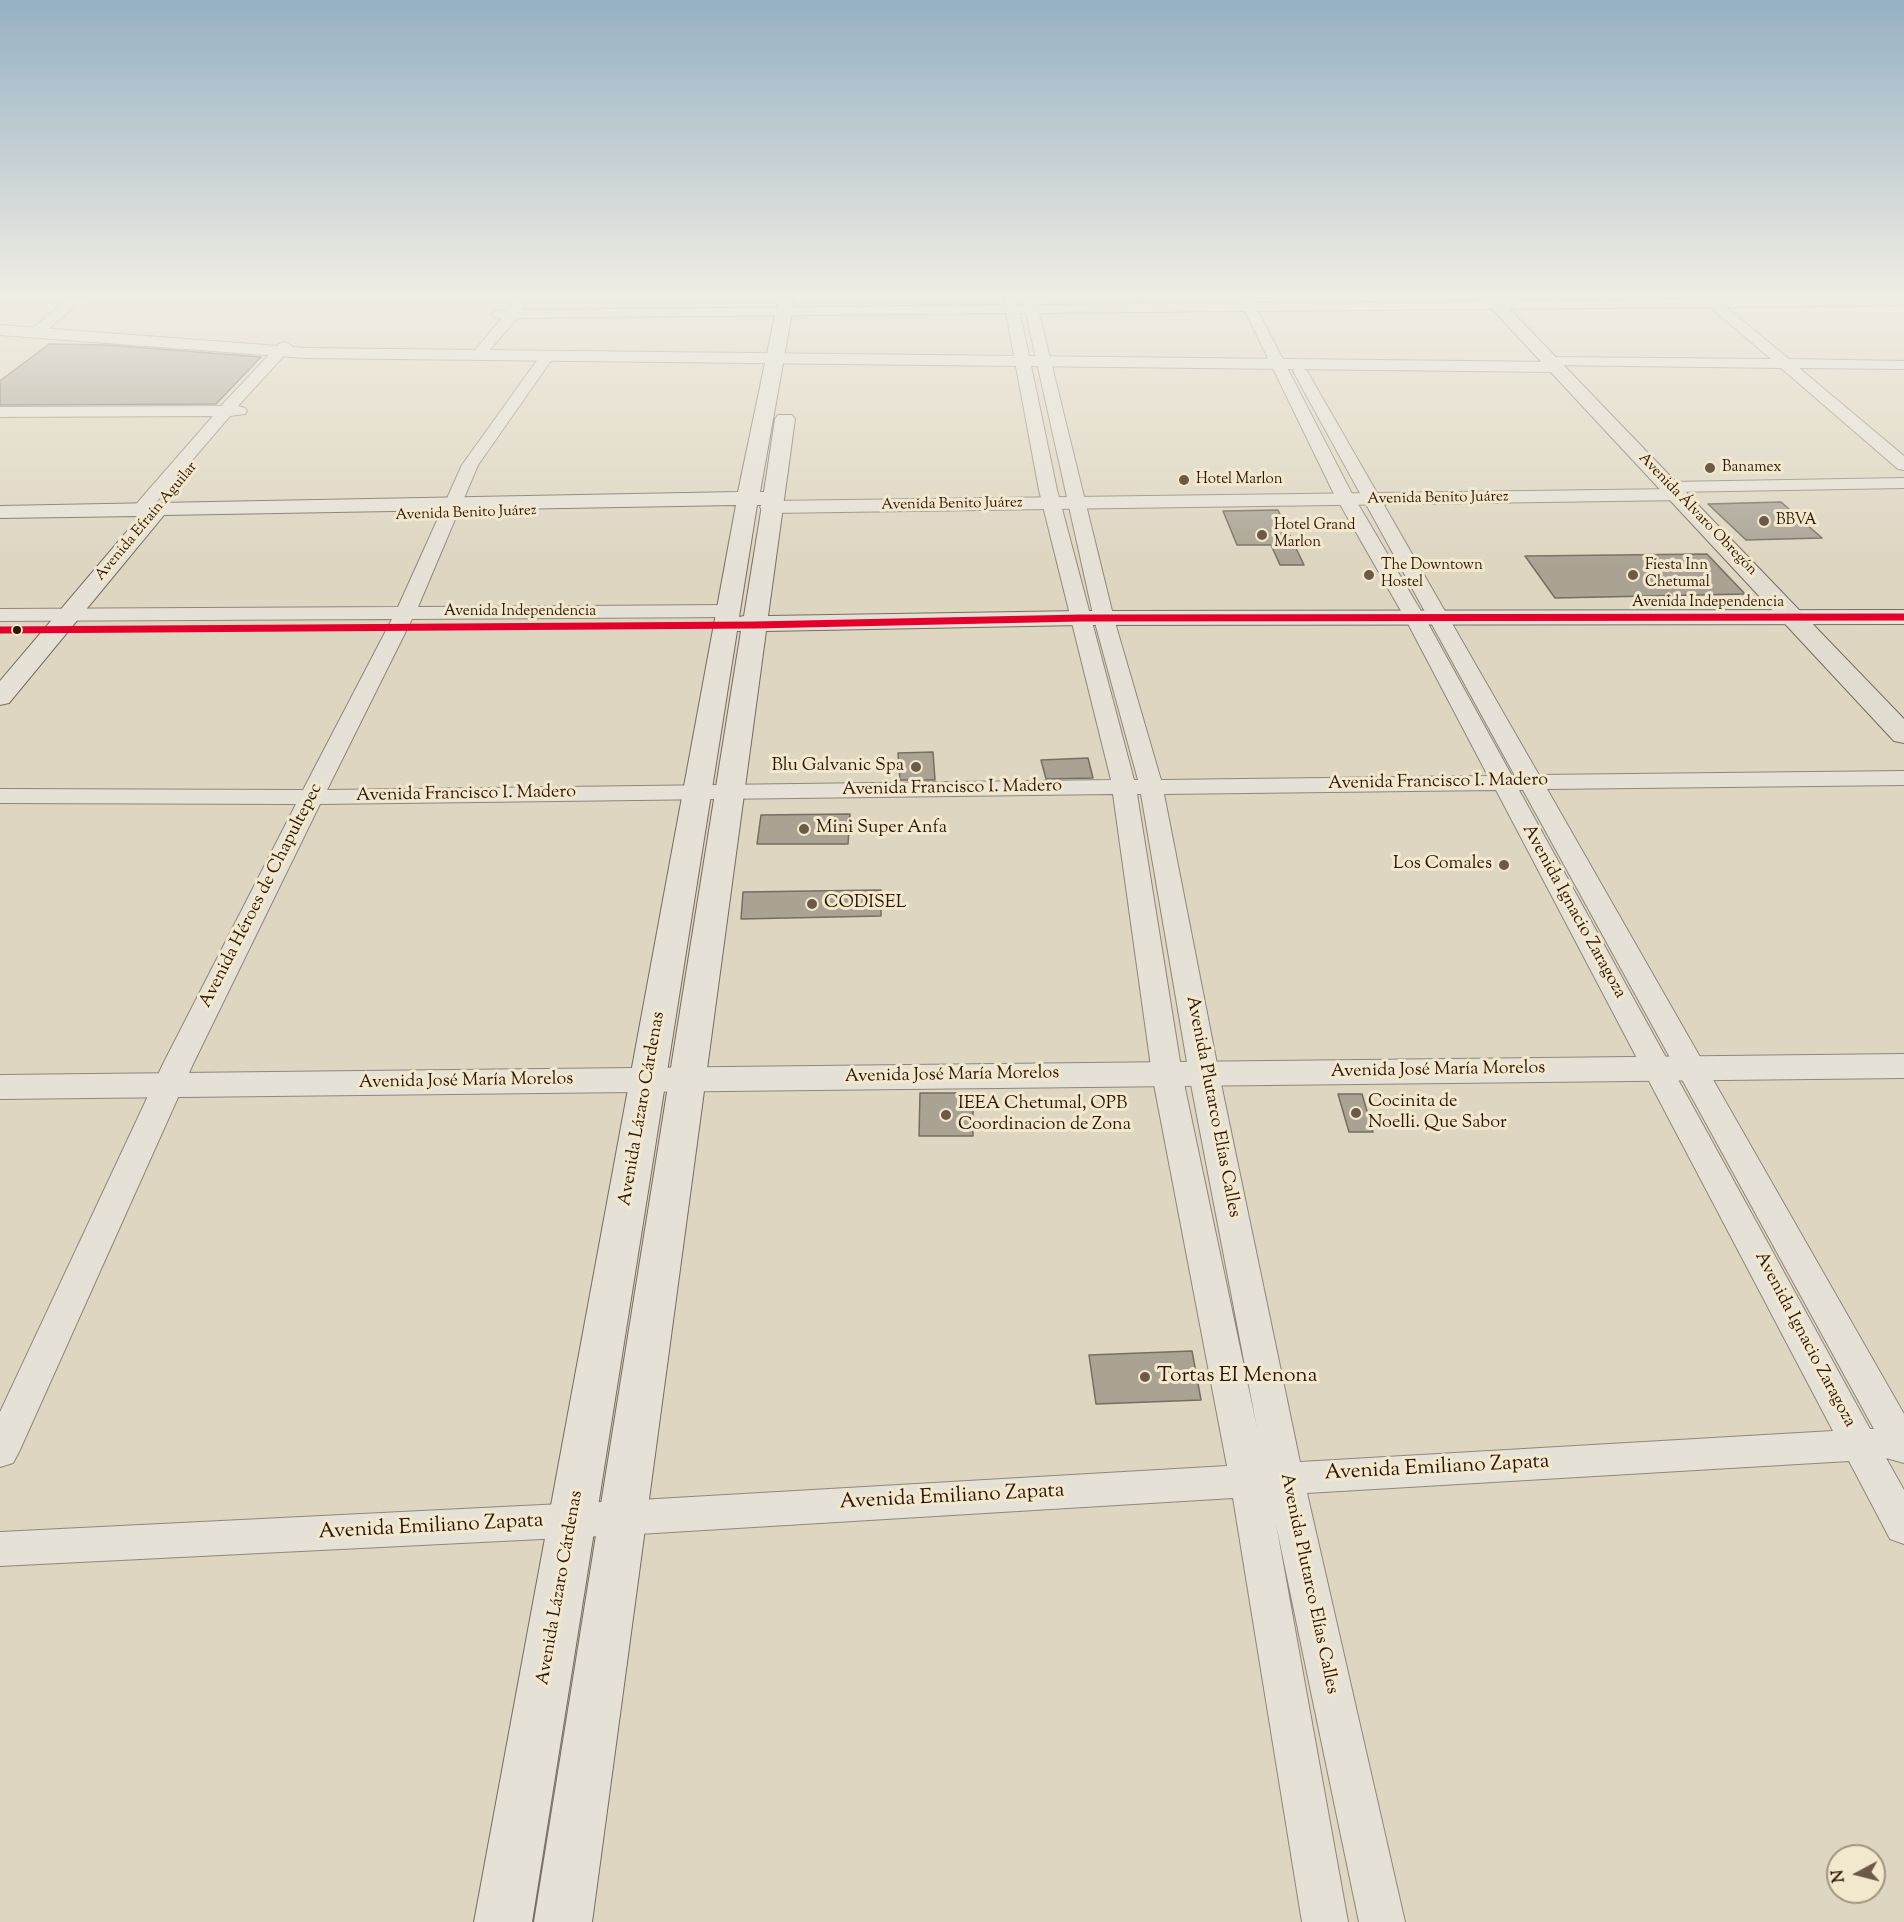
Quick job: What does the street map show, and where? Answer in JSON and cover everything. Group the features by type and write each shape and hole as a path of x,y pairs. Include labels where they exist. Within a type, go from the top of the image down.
{"main road":[{"name":"Avenida Lázaro Cárdenas","path":"563,1922 689,1069 713,799 760,503 782,386"},
{"name":"Avenida Álvaro Obregón","path":"1574,386 1904,735"},
{"name":"Avenida Lázaro Cárdenas","path":"760,503 787,405"},
{"name":"Avenida Benito Juárez","path":"0,522 57,522 144,515 627,505 1674,491"},
{"name":"Avenida Benito Juárez","path":"0,512 87,511 144,515"},
{"path":"57,522 87,511"},
{"name":"Avenida Efraín Aguilar","path":"0,697 54,622 144,515"},
{"name":"Avenida Independencia","path":"1787,610 1904,602"},
{"name":"Avenida Independencia","path":"742,618 1091,612 1544,610 1787,610 1904,617"},
{"name":"Avenida Efraín Aguilar","path":"0,673 54,622"},
{"name":"Avenida Lázaro Cárdenas","path":"503,1922 650,1069 713,799"},
{"name":"Avenida José María Morelos","path":"0,1065 173,1074 1165,1064 1669,1058 1904,1045"},
{"name":"Avenida José María Morelos","path":"1669,1058 1904,1066"},
{"name":"Avenida José María Morelos","path":"0,1087 173,1074"}],"street":[{"name":"Avenida Efraín Aguilar","path":"144,515 253,386"},
{"name":"Avenida Héroes de Chapultepec","path":"0,1452 173,1074 401,620 470,465 526,386"},
{"name":"Avenida Plutarco Elías Calles","path":"1037,386 1063,500 1138,793 1203,1063 1267,1479 1325,1922"},
{"name":"Avenida Ignacio Zaragoza","path":"1299,386 1669,1058 1904,1527"},
{"path":"1819,386 1904,465"},
{"path":"1823,386 1904,448"},
{"path":"0,412 232,411"},
{"name":"Avenida Benito Juárez","path":"1674,491 1904,483"},
{"name":"Avenida Benito Juárez","path":"1674,491 1904,490"},
{"name":"Avenida Independencia","path":"0,615 54,622 742,618"},
{"name":"Avenida Independencia","path":"0,630 54,622"},
{"name":"Avenida Francisco I. Madero","path":"1522,790 1904,778"},
{"name":"Avenida Francisco I. Madero","path":"0,810 1138,793 1522,790 1904,795"},
{"name":"Avenida Plutarco Elías Calles","path":"1138,793 1165,1064 1267,1479 1382,1922"},
{"name":"Avenida Francisco I. Madero","path":"0,796 309,804"},
{"name":"Avenida Ignacio Zaragoza","path":"1669,1058 1903,1444"},
{"name":"Avenida Emiliano Zapata","path":"0,1550 572,1521 1861,1444 1903,1444"}],"building":[{"path":"0,386 234,386 216,404 0,405"},
{"name":"BBVA","path":"1781,502 1822,538 1746,540 1708,504"},
{"name":"Hotel Grand Marlon","path":"1278,510 1304,565 1280,565 1271,545 1237,545 1223,511"},
{"name":"Fiesta Inn Chetumal","path":"1707,554 1745,594 1555,598 1525,556"},
{"name":"Blu Galvanic Spa","path":"933,752 935,780 900,780 898,753"},
{"path":"1088,758 1093,778 1046,779 1041,760"},
{"name":"Mini Super Anfa","path":"850,814 848,844 757,844 761,815"},
{"name":"CODISEL","path":"881,890 881,916 741,919 743,892"},
{"name":"IEEA Chetumal, OPB Coordinacion de Zona","path":"920,1093 973,1093 973,1136 919,1136"},
{"name":"Cocinita de Noelli. Que Sabor","path":"1338,1094 1362,1094 1373,1132 1349,1132"},
{"name":"Tortas EI Menona","path":"1192,1351 1201,1400 1096,1404 1089,1355"}],"transit line":[{"path":"0,630 755,625 1081,618 1904,617"}],"place":[{"name":"Banamex","path":"1710,468"},
{"name":"Hotel Marlon","path":"1184,480"},
{"name":"BBVA","path":"1764,521"},
{"name":"Hotel Grand Marlon","path":"1262,535"},
{"name":"The Downtown Hostel","path":"1369,575"},
{"name":"Fiesta Inn Chetumal","path":"1633,575"},
{"name":"Blu Galvanic Spa","path":"916,767"},
{"name":"Mini Super Anfa","path":"804,829"},
{"name":"Los Comales","path":"1504,865"},
{"name":"CODISEL","path":"812,904"},
{"name":"Cocinita de Noelli. Que Sabor","path":"1356,1113"},
{"name":"IEEA Chetumal, OPB Coordinacion de Zona","path":"946,1115"},
{"name":"Tortas EI Menona","path":"1145,1377"}]}
